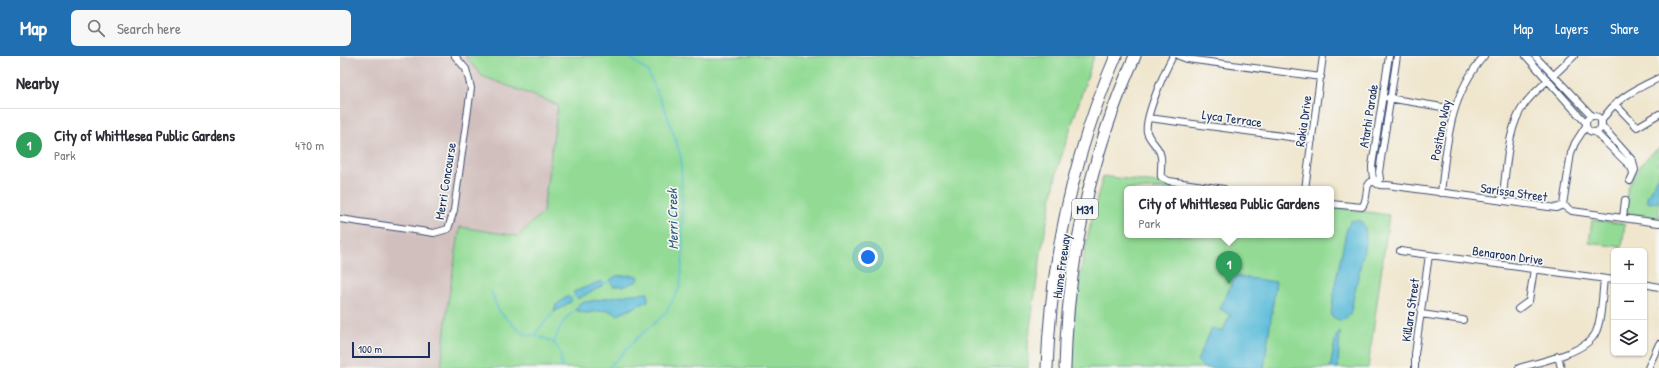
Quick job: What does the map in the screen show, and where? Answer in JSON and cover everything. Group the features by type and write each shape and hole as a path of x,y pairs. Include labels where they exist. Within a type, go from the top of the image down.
{"highway":[{"name":"Hume Freeway","path":"1047,368 1054,277 1066,213 1084,142 1116,56"},
{"name":"Hume Freeway","path":"1065,368 1072,278 1084,210 1106,132 1135,56"}],"street":[{"name":"Merri Concourse","path":"340,219 434,233 448,229 454,210 471,88 466,69 455,56"},
{"path":"1173,56 1161,79 1146,126 1147,132 1161,156 1162,179 1203,186"},
{"path":"1179,56 1187,59 1321,77"},
{"name":"Rakia Drive","path":"1305,186 1323,56"},
{"name":"Atarhi Parade","path":"1376,181 1372,166 1389,56"},
{"name":"Atarhi Parade","path":"1376,181 1379,172 1397,56"},
{"name":"Positano Way","path":"1441,193 1454,109 1464,83 1484,56"},
{"path":"1526,56 1589,128 1630,167 1633,172"},
{"path":"1535,56 1594,116 1633,161 1635,168 1630,181"},
{"path":"1554,75 1574,56"},
{"path":"1589,128 1588,118 1609,109 1637,88 1659,79"},
{"path":"1502,201 1511,136 1516,118 1525,104 1548,80"},
{"path":"1383,97 1454,109"},
{"path":"1616,104 1638,127 1659,114"},
{"path":"1589,128 1599,129 1609,109"},
{"name":"Lyca Terrace","path":"1149,118 1312,140"},
{"path":"1563,205 1571,153 1579,138 1589,128"},
{"path":"1334,204 1362,206 1365,204 1367,192 1376,181"},
{"name":"Sarissa Street","path":"1376,181 1400,190 1441,193 1556,208 1563,205 1572,211 1659,223"},
{"path":"1622,218 1624,200"},
{"name":"Benaroon Drive","path":"1400,251 1611,280"},
{"name":"Killara Street","path":"1415,368 1415,354 1429,255"},
{"path":"1518,309 1529,301 1534,270"},
{"path":"1519,368 1584,346 1595,334 1598,324 1604,279"},
{"path":"1647,285 1659,287"},
{"path":"1420,314 1463,320"},
{"path":"1648,368 1659,344"},
{"path":"1558,356 1562,368"}],"shaded area":[{"path":"340,56 465,56 482,76 558,104 543,212 518,236 460,227 448,302 441,368 340,368"}],"green space":[{"path":"465,56 1094,56 1057,170 1041,253 1028,342 1028,368 441,368 448,302 460,227 518,236 543,212 558,105 482,76"},
{"path":"1556,83 1586,114 1583,116 1555,84"},
{"path":"1659,148 1659,218 1627,213 1627,194 1633,176 1644,161"},
{"path":"1103,176 1179,186 1124,186 1124,238 1334,238 1334,207 1389,215 1368,368 1072,368 1072,344 1077,296 1085,247"},
{"path":"1592,220 1625,224 1622,247 1589,243"}],"water":[{"path":"1659,175 1659,202 1649,203 1647,201 1647,197"},
{"path":"1357,220 1362,222 1365,228 1366,240 1350,315 1341,321 1331,316 1334,289 1347,228 1351,221"},
{"path":"634,275 639,277 636,282 625,286 613,286 610,280 616,276"},
{"path":"1235,276 1276,282 1264,368 1204,368 1197,361 1212,328 1222,332 1230,315 1220,309"},
{"path":"602,281 602,286 578,299 573,292"},
{"path":"648,293 648,301 618,315 608,310 586,313 575,310 580,303 632,294"},
{"path":"568,296 572,301 554,312 556,305"},
{"path":"1340,331 1338,368 1330,368 1336,336"}],"waterway":[{"name":"Merri Creek","path":"608,368 637,338 665,314 680,287 683,252 681,157 668,117 648,72 628,56"},
{"path":"602,284 611,282"},
{"path":"491,291 498,310 522,333 547,339 556,345 560,352 562,368"},
{"path":"571,299 576,295"},
{"path":"554,344 562,325 567,317 575,310"},
{"path":"535,336 537,331 554,312"}],"place":[{"name":"City of Whittlesea Public Gardens","path":"1229,284"}]}
